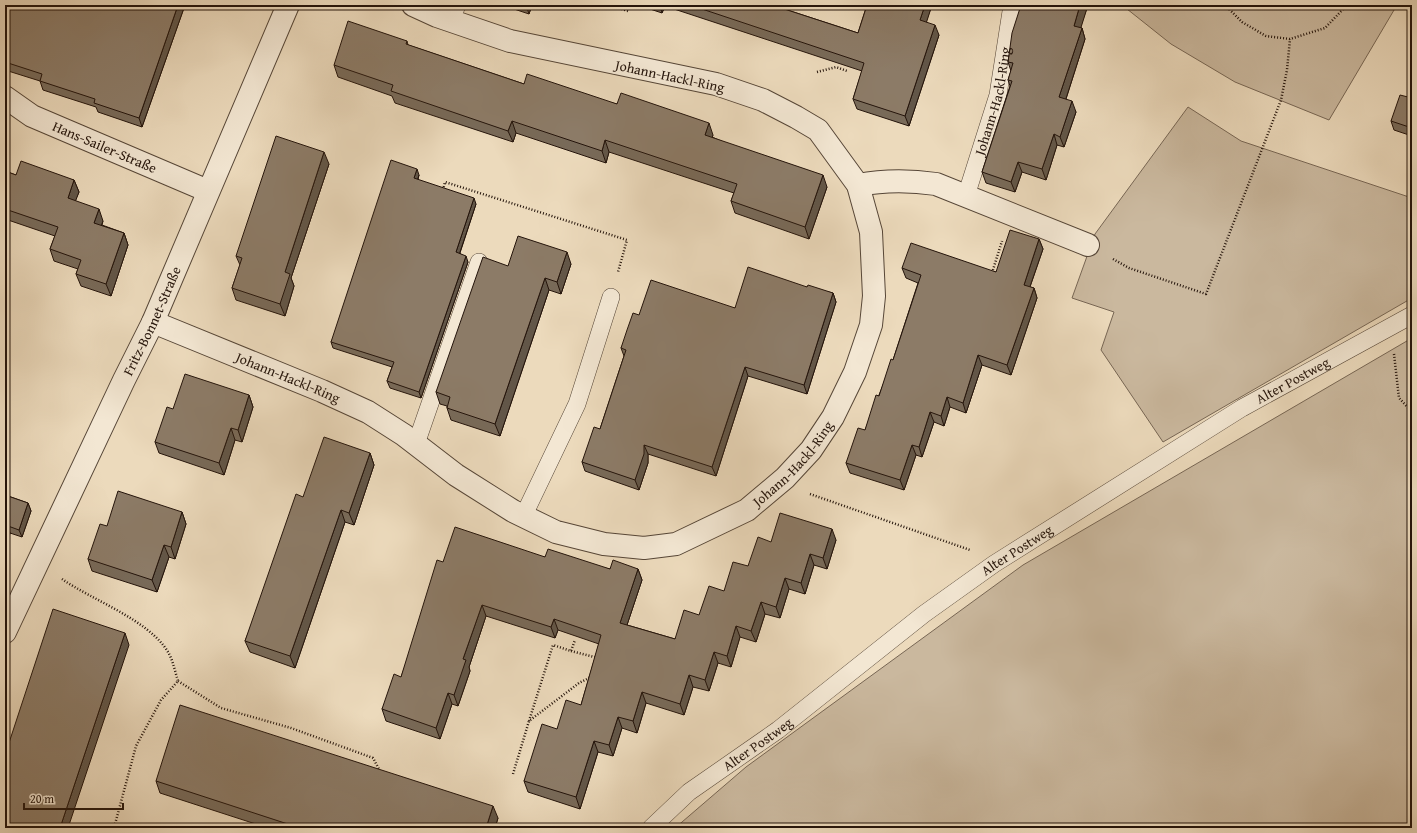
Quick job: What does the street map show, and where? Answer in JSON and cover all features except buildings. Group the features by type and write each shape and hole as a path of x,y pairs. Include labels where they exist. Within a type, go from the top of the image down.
{"street":[{"name":"Fritz-Bonnet-Straße","path":"5,632 153,322 288,5"},
{"name":"Johann-Hackl-Ring","path":"153,322 368,412 416,444 456,475 523,517 556,532 604,544 644,548 676,544 748,510 785,478 811,450 833,417 856,372 871,325 874,296 871,232 858,185 818,130 764,100 716,84 510,41 454,13 413,5"},
{"name":"Hans-Sailer-Straße","path":"5,97 32,116 208,191"},
{"path":"858,185 879,181 915,181 936,184 1088,245"}],"lane":[{"name":"Johann-Hackl-Ring","path":"966,196 998,95 1012,5"},
{"path":"416,444 479,262"},
{"path":"523,517 577,404 611,298"},
{"name":"Alter Postweg","path":"651,828 689,792 778,730 924,614 994,564 1242,408 1412,316"}],"path":[{"path":"610,5 628,11"},
{"path":"1225,5 1242,22 1266,36 1290,39 1325,28 1347,5"},
{"path":"1088,245 1129,268 1206,294 1281,100 1287,70 1290,39"},
{"path":"817,72 836,67 847,71"},
{"path":"442,193 445,182 627,240 611,298"},
{"path":"991,274 1011,214"},
{"path":"1392,327 1399,398 1412,412"},
{"path":"785,478 811,495 970,550 994,564"},
{"path":"74,587 109,605 156,636 168,652 178,681 220,708 291,728 373,758 381,772"},
{"path":"571,651 575,640"},
{"path":"513,774 553,645 600,658"},
{"path":"529,721 579,683 593,676"},
{"path":"114,828 136,746 161,700 178,681"}],"shaded area":[{"path":"1122,5 1397,5 1329,120 1235,82 1171,44"},
{"path":"1188,107 1241,141 1412,198 1412,298 1163,442 1101,350 1114,312 1072,298 1095,234"},
{"path":"1412,338 1412,828 675,828 746,767 1023,565"}]}
